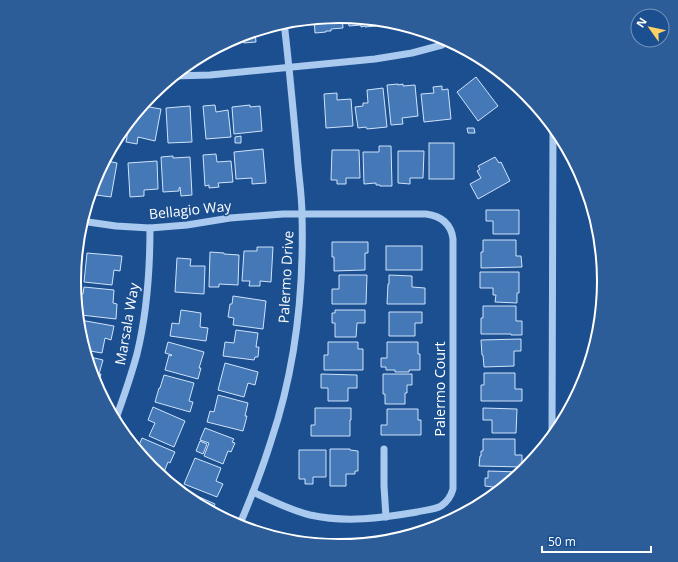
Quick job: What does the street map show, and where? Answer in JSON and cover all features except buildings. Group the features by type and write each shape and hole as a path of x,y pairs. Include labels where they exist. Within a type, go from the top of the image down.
{"street":[{"name":"Palermo Drive","path":"242,520 272,440 283,399 292,357 301,288 302,214 285,29"},
{"path":"182,76 210,75 375,59 412,53 442,45"},
{"path":"552,427 553,137"},
{"name":"Bellagio Way","path":"88,222 116,226 150,228 187,225 230,218 302,214"},
{"name":"Palermo Court","path":"253,492 286,507 310,515 354,520 386,517 437,508 449,498 453,489 451,229 443,220 433,215 426,214 302,214"},
{"name":"Marsala Way","path":"118,413 137,354 143,325 147,290 150,228"},
{"path":"384,449 386,517"}]}
